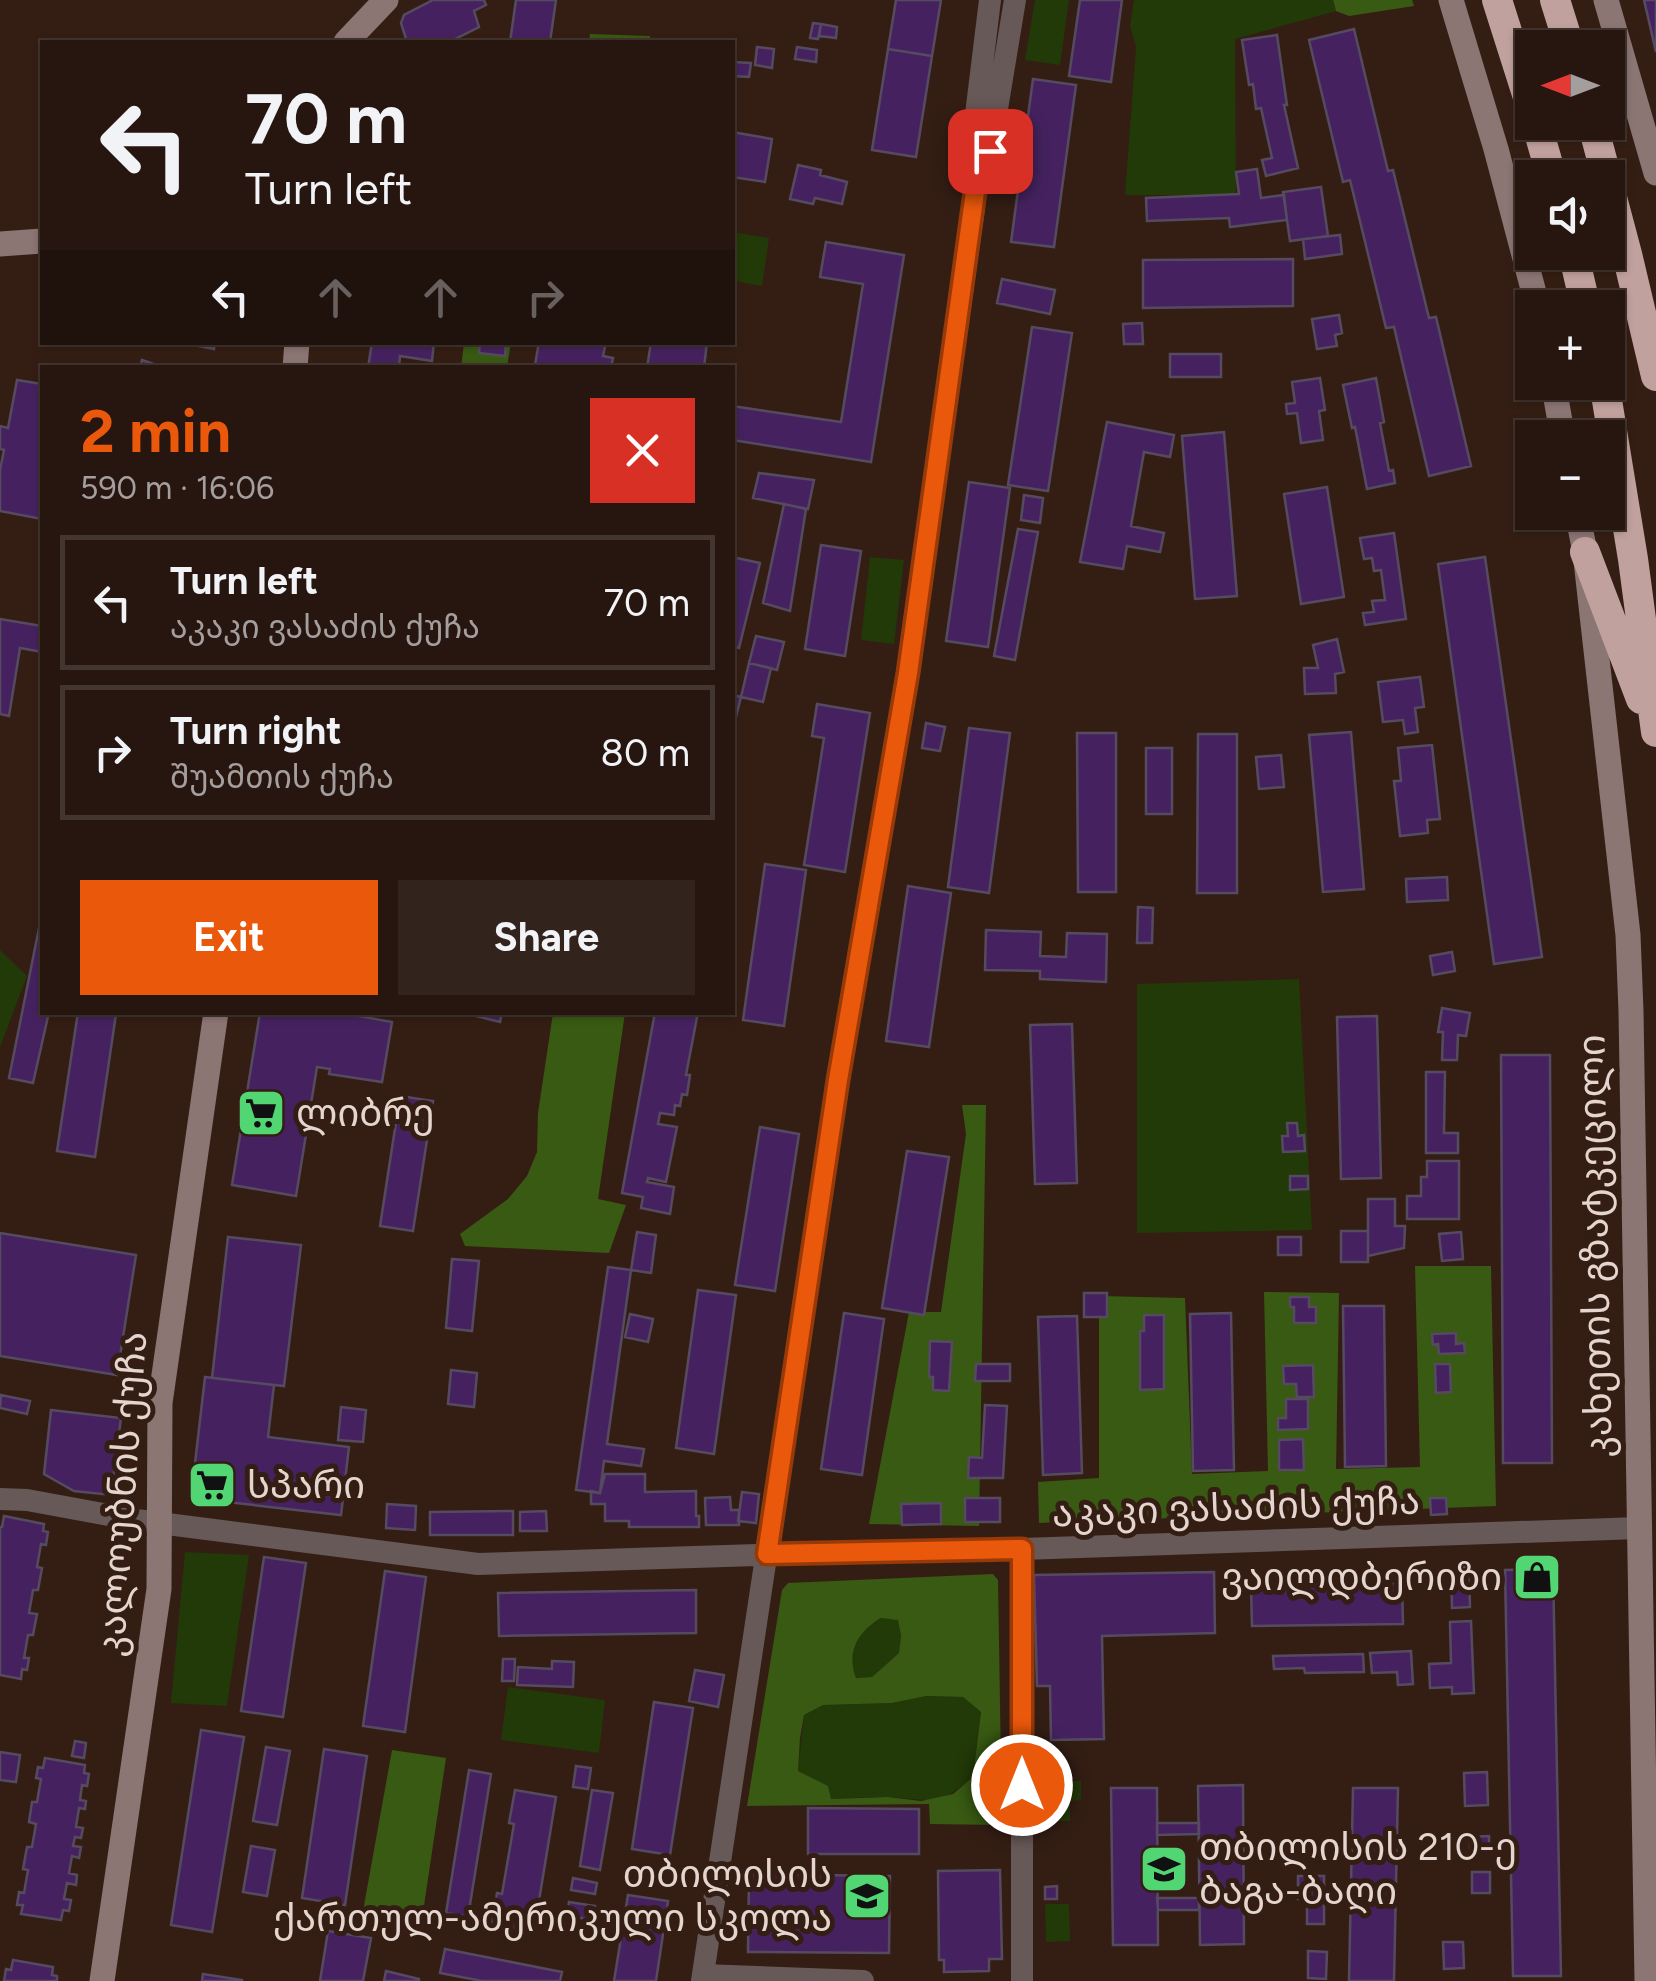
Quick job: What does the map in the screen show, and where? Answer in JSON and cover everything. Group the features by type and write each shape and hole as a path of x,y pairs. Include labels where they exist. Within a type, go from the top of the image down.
{"highway":[{"path":"1497,0 1515,57"},
{"path":"1554,0 1564,30"},
{"path":"1597,140 1656,376"},
{"path":"1607,400 1656,735"},
{"path":"1584,552 1656,735"}],"street":[{"path":"348,40 386,0"},
{"path":"863,1981 703,1978 838,1080 908,673 975,192 972,148 990,0"},
{"path":"975,192 990,151 1015,0"},
{"path":"1451,0 1533,290"},
{"path":"1606,0 1656,173"},
{"path":"0,244 40,241"},
{"name":"კახეთის გზატკეცილი","path":"1580,530 1628,935 1632,1011 1646,1981"},
{"name":"კალოუბნის ქუჩა","path":"102,1981 159,1588 160,1403 216,1015"},
{"name":"აკაკი ვასაძის ქუჩა","path":"0,1499 478,1564 1640,1528"},
{"path":"1022,1549 1022,1981"}],"green space":[{"path":"1035,0 1069,0 1060,65 1025,60"},
{"path":"1134,0 1333,0 1336,11 1235,39 1236,195 1125,195 1136,47 1130,26"},
{"path":"1333,0 1412,0 1414,6 1349,16 1336,11"},
{"path":"590,34 650,36 650,40 589,40"},
{"path":"735,232 769,238 762,286 735,281"},
{"path":"464,345 511,345 507,365 461,365"},
{"path":"870,557 904,560 894,644 861,640"},
{"path":"0,950 27,976 0,1047"},
{"path":"1299,979 1312,1230 1137,1233 1137,984"},
{"path":"553,1015 625,1015 598,1199 626,1205 609,1253 465,1246 460,1234 508,1199 527,1176 537,1152 538,1113"},
{"path":"962,1105 986,1105 979,1526 869,1524 909,1312 941,1312 966,1134"},
{"path":"1415,1266 1491,1266 1496,1506 1039,1523 1038,1482 1099,1478 1099,1296 1185,1298 1192,1474 1268,1471 1264,1292 1339,1293 1336,1469 1420,1467"},
{"path":"185,1552 249,1555 227,1706 171,1703"},
{"path":"993,1574 998,1580 1002,1825 930,1824 929,1804 747,1806 782,1590 788,1583","holes":["881,1618 898,1620 899,1653 872,1677 856,1678 852,1659 856,1643","926,1696 963,1697 981,1712 973,1777 953,1794 921,1801 888,1797 831,1799 828,1786 798,1771 804,1715 823,1705 892,1703"]},
{"path":"882,1618 898,1619 899,1653 872,1677 856,1678 852,1659 855,1643"},
{"path":"508,1687 605,1700 599,1753 501,1740"},
{"path":"926,1696 963,1697 981,1712 973,1777 951,1793 923,1800 831,1799 827,1786 798,1771 804,1715 823,1705 892,1703"},
{"path":"392,1750 446,1758 422,1919 363,1911"},
{"path":"1052,1781 1081,1781 1081,1800 1070,1801 1070,1821 1052,1821"},
{"path":"1045,1904 1069,1904 1070,1941 1046,1942"}],"building":[{"path":"433,0 484,0 486,5 474,11 479,27 453,40 406,40 401,23 404,15"},
{"path":"516,0 556,0 550,40 510,40"},
{"path":"896,0 941,0 932,56 888,49"},
{"path":"1080,0 1122,0 1111,82 1069,76"},
{"path":"1644,0 1656,0 1656,52"},
{"path":"813,23 821,24 818,39 810,38"},
{"path":"821,24 837,27 836,38 819,36"},
{"path":"1354,29 1429,318 1436,317 1471,466 1429,476 1394,327 1386,328 1350,180 1343,182 1309,40"},
{"path":"1277,35 1284,105 1298,168 1266,176 1262,160 1272,158 1261,108 1256,109 1253,84 1249,85 1242,40"},
{"path":"757,47 774,49 772,68 755,65"},
{"path":"797,47 817,50 816,62 795,59"},
{"path":"888,49 932,56 916,157 872,150"},
{"path":"735,62 751,63 749,77 735,76"},
{"path":"1033,79 1076,85 1054,247 1011,242"},
{"path":"735,133 772,139 765,182 735,177"},
{"path":"798,165 847,182 842,204 815,198 813,204 790,199"},
{"path":"1257,169 1261,198 1284,195 1287,220 1230,227 1229,218 1147,221 1146,198 1239,194 1236,172"},
{"path":"1321,187 1328,236 1290,241 1283,192"},
{"path":"1340,235 1342,254 1305,259 1303,239"},
{"path":"826,242 904,255 871,462 735,440 735,406 841,422 863,284 820,277"},
{"path":"1293,259 1293,306 1143,308 1143,260"},
{"path":"1002,279 1055,290 1050,314 997,303"},
{"path":"1339,315 1342,333 1335,335 1337,346 1317,349 1312,319"},
{"path":"1142,323 1143,344 1124,344 1123,324"},
{"path":"1032,327 1072,333 1048,491 1008,485"},
{"path":"372,345 434,345 432,361 400,356 399,365 368,365"},
{"path":"480,345 506,345 505,356 479,353"},
{"path":"538,345 605,345 603,356 613,358 612,365 535,365"},
{"path":"651,345 707,345 704,365 647,365"},
{"path":"1170,354 1221,354 1221,377 1170,377"},
{"path":"1320,378 1325,410 1319,411 1323,440 1301,443 1297,413 1287,414 1286,404 1295,403 1292,382"},
{"path":"1376,378 1384,422 1380,423 1395,483 1367,489 1343,385"},
{"path":"17,380 40,384 40,519 0,511 4,450 0,449 0,426 8,428"},
{"path":"1107,422 1174,435 1170,457 1144,452 1131,526 1164,533 1160,552 1127,546 1123,569 1080,562"},
{"path":"1224,432 1237,596 1195,599 1182,436"},
{"path":"759,473 814,480 808,509 753,498"},
{"path":"969,482 1010,488 988,647 946,641"},
{"path":"1327,487 1344,597 1301,604 1284,494"},
{"path":"1024,495 1043,498 1040,523 1021,520"},
{"path":"784,504 806,509 790,611 763,603"},
{"path":"1018,529 1038,532 1015,660 994,656"},
{"path":"1394,533 1406,619 1365,625 1363,613 1374,612 1372,601 1385,600 1381,570 1374,571 1372,558 1364,559 1360,538"},
{"path":"821,545 861,551 845,656 805,649"},
{"path":"1485,557 1542,957 1494,964 1438,564"},
{"path":"735,558 760,563 739,648 735,647"},
{"path":"0,619 40,626 40,652 20,648 9,716 0,714"},
{"path":"756,636 784,642 777,670 749,663"},
{"path":"1337,639 1344,672 1335,674 1336,693 1305,694 1304,668 1318,668 1313,645"},
{"path":"749,663 771,668 763,702 741,697"},
{"path":"1420,677 1424,707 1415,708 1418,732 1405,734 1403,720 1383,722 1378,682"},
{"path":"735,696 741,697 735,721"},
{"path":"817,704 870,713 845,872 804,865 824,738 812,736"},
{"path":"926,723 945,727 940,751 922,748"},
{"path":"969,728 1010,733 989,893 948,887"},
{"path":"1351,732 1364,889 1323,892 1309,735"},
{"path":"1077,733 1116,733 1116,892 1078,892"},
{"path":"1198,734 1237,734 1237,893 1197,893"},
{"path":"1432,745 1440,819 1427,820 1428,833 1400,836 1394,781 1401,781 1398,748"},
{"path":"1146,748 1172,748 1172,814 1146,814"},
{"path":"1281,755 1284,787 1259,789 1256,757"},
{"path":"765,864 806,870 784,1026 743,1020"},
{"path":"1447,877 1448,900 1407,902 1406,879"},
{"path":"908,886 951,893 929,1047 886,1041"},
{"path":"1138,907 1153,908 1152,943 1137,943"},
{"path":"40,923 40,1015 48,1015 33,1083 9,1078"},
{"path":"986,930 1041,932 1040,956 1066,957 1067,933 1107,934 1106,982 1040,979 1040,971 985,970"},
{"path":"1452,952 1455,971 1433,975 1430,956"},
{"path":"1442,1008 1470,1013 1466,1036 1458,1035 1457,1060 1442,1060 1443,1032 1438,1032"},
{"path":"78,1015 116,1015 95,1157 57,1151"},
{"path":"260,1015 354,1015 392,1022 382,1082 329,1074 330,1069 317,1067 296,1196 232,1185"},
{"path":"472,1015 501,1015 500,1022"},
{"path":"654,1015 697,1015 686,1075 690,1075 687,1095 682,1094 674,1115 660,1113 658,1124 677,1127 666,1182 648,1178 647,1182 674,1187 670,1214 641,1208 643,1197 622,1193"},
{"path":"1377,1016 1381,1178 1341,1179 1337,1017"},
{"path":"1072,1024 1077,1183 1035,1184 1030,1025"},
{"path":"1501,1055 1550,1055 1552,1463 1503,1463"},
{"path":"1426,1072 1445,1072 1444,1133 1458,1133 1458,1153 1426,1153"},
{"path":"400,1096 433,1101 413,1231 380,1226"},
{"path":"1287,1123 1297,1123 1298,1136 1304,1135 1305,1151 1283,1152 1282,1136 1288,1136"},
{"path":"760,1127 799,1134 775,1291 735,1285"},
{"path":"907,1151 949,1157 924,1315 882,1308"},
{"path":"1427,1161 1459,1161 1459,1219 1407,1219 1407,1196 1421,1196 1421,1177 1427,1177"},
{"path":"1290,1176 1308,1176 1308,1189 1290,1190"},
{"path":"1368,1199 1395,1199 1395,1226 1405,1226 1404,1248 1368,1256"},
{"path":"1341,1231 1368,1231 1368,1262 1341,1262"},
{"path":"637,1232 656,1235 651,1273 631,1270"},
{"path":"1461,1232 1463,1259 1442,1261 1439,1234"},
{"path":"0,1233 136,1255 117,1375 0,1356"},
{"path":"228,1237 301,1245 284,1386 212,1378"},
{"path":"1278,1237 1301,1237 1301,1255 1278,1255"},
{"path":"452,1259 479,1261 472,1331 446,1328"},
{"path":"608,1267 631,1270 607,1444 644,1449 641,1466 604,1461 600,1493 576,1490"},
{"path":"698,1290 736,1295 714,1454 676,1448"},
{"path":"1084,1293 1107,1293 1107,1317 1084,1317"},
{"path":"1290,1297 1309,1297 1309,1307 1316,1307 1316,1323 1294,1323"},
{"path":"1343,1306 1384,1306 1386,1466 1345,1467"},
{"path":"844,1313 884,1319 862,1475 821,1469"},
{"path":"1231,1313 1234,1470 1193,1471 1190,1314"},
{"path":"630,1314 653,1319 648,1342 625,1337"},
{"path":"1144,1315 1164,1315 1164,1389 1140,1390 1140,1331 1144,1331"},
{"path":"1077,1316 1082,1473 1043,1475 1038,1317"},
{"path":"1456,1333 1456,1344 1464,1343 1465,1353 1439,1354 1432,1334"},
{"path":"930,1341 952,1342 949,1391 933,1390 933,1377 929,1377"},
{"path":"976,1364 1010,1364 1010,1381 975,1381"},
{"path":"1435,1364 1450,1364 1451,1392 1436,1393"},
{"path":"1313,1365 1314,1397 1297,1397 1296,1384 1284,1384 1283,1366"},
{"path":"451,1370 477,1373 474,1407 448,1404"},
{"path":"205,1377 274,1385 268,1437 349,1447 341,1515 191,1498"},
{"path":"1,1395 30,1401 27,1414 0,1408"},
{"path":"1286,1399 1308,1399 1308,1429 1278,1430 1278,1418 1286,1418"},
{"path":"985,1405 1007,1406 1003,1478 968,1478 969,1457 982,1458"},
{"path":"341,1407 366,1410 363,1442 338,1440"},
{"path":"51,1410 121,1418 111,1495 74,1491 44,1474"},
{"path":"1303,1439 1304,1470 1279,1470 1279,1440"},
{"path":"605,1474 645,1474 645,1492 696,1491 699,1527 629,1527 629,1521 605,1521 605,1504 591,1504 591,1491 600,1493"},
{"path":"742,1492 759,1494 756,1523 738,1521"},
{"path":"730,1497 731,1510 739,1510 739,1525 706,1525 705,1498"},
{"path":"965,1498 1000,1498 1000,1522 965,1522"},
{"path":"1430,1498 1446,1498 1447,1514 1431,1515"},
{"path":"941,1503 941,1524 902,1525 901,1504"},
{"path":"387,1504 416,1506 415,1530 386,1528"},
{"path":"513,1511 513,1535 430,1535 430,1512"},
{"path":"546,1511 547,1531 520,1531 520,1512"},
{"path":"4,1516 44,1524 43,1531 48,1532 46,1545 41,1544 37,1567 42,1568 29,1613 37,1614 33,1635 28,1635 24,1658 29,1658 21,1679 0,1675 0,1527"},
{"path":"264,1557 306,1563 283,1717 241,1711"},
{"path":"1451,1567 1469,1567 1470,1607 1452,1608"},
{"path":"1553,1569 1561,1976 1513,1976 1505,1570"},
{"path":"385,1571 426,1577 405,1732 363,1726"},
{"path":"1214,1572 1215,1633 1102,1636 1104,1739 1051,1740 1050,1686 1037,1686 1034,1575"},
{"path":"1402,1583 1403,1624 1252,1626 1251,1585"},
{"path":"696,1590 696,1633 499,1636 498,1593"},
{"path":"1471,1621 1474,1693 1452,1694 1452,1687 1430,1688 1429,1664 1451,1663 1450,1622"},
{"path":"1411,1651 1413,1684 1398,1685 1397,1672 1372,1673 1370,1653"},
{"path":"1363,1654 1364,1672 1274,1669 1273,1656"},
{"path":"503,1659 515,1659 514,1681 502,1681"},
{"path":"552,1661 574,1662 573,1687 517,1685 518,1667 552,1669"},
{"path":"695,1670 724,1675 718,1707 689,1701"},
{"path":"654,1702 693,1708 670,1855 632,1849"},
{"path":"201,1730 244,1737 212,1932 171,1925"},
{"path":"75,1741 86,1743 84,1758 72,1756"},
{"path":"266,1747 290,1751 277,1825 253,1821"},
{"path":"324,1749 367,1756 345,1905 302,1898"},
{"path":"0,1752 20,1755 16,1782 0,1780"},
{"path":"45,1758 85,1765 84,1773 89,1774 87,1786 82,1785 80,1800 86,1801 85,1809 79,1808 76,1827 83,1828 81,1838 75,1837 73,1846 81,1847 79,1858 72,1856 69,1873 77,1875 76,1885 67,1883 64,1899 71,1900 69,1911 63,1910 61,1920 21,1914 23,1905 17,1905 19,1892 24,1893 28,1870 23,1869 36,1824 29,1822 41,1779 36,1778 38,1767 43,1768"},
{"path":"576,1766 591,1768 588,1789 573,1787"},
{"path":"469,1770 491,1774 468,1917 446,1913"},
{"path":"1487,1772 1488,1805 1465,1806 1464,1773"},
{"path":"1243,1785 1244,1944 1200,1945 1198,1786"},
{"path":"1111,1788 1157,1788 1158,1945 1113,1945"},
{"path":"1353,1788 1398,1788 1394,1981 1349,1981"},
{"path":"515,1790 556,1797 534,1931 492,1924 497,1893 502,1894 514,1824 509,1823"},
{"path":"592,1790 613,1793 600,1870 580,1866"},
{"path":"808,1808 919,1809 919,1854 808,1854"},
{"path":"1157,1823 1199,1823 1199,1834 1157,1835"},
{"path":"1489,1836 1489,1848 1470,1848 1470,1837"},
{"path":"251,1846 275,1850 267,1896 243,1892"},
{"path":"1000,1870 1002,1959 989,1959 989,1971 944,1972 944,1960 939,1960 938,1871"},
{"path":"1472,1872 1490,1872 1490,1893 1472,1893"},
{"path":"749,1874 890,1876 889,1953 748,1952"},
{"path":"1298,1876 1324,1876 1324,1924 1307,1924 1307,1899 1298,1899"},
{"path":"573,1878 597,1883 595,1894 571,1890"},
{"path":"1057,1886 1057,1899 1045,1899 1045,1887"},
{"path":"628,1895 668,1901 656,1981 614,1981"},
{"path":"1157,1898 1199,1898 1199,1910 1158,1910"},
{"path":"569,1902 595,1906 593,1920 567,1916"},
{"path":"328,1931 371,1938 363,1981 320,1981"},
{"path":"1443,1942 1463,1942 1464,1968 1444,1969"},
{"path":"445,1949 562,1972 560,1981 482,1981 440,1973"},
{"path":"1308,1951 1327,1952 1326,1979 1308,1978"},
{"path":"13,1960 53,1967 52,1975 57,1976 57,1981 4,1981"},
{"path":"386,1971 419,1979 419,1981 384,1981"},
{"path":"203,1974 242,1980 242,1981 202,1981"}],"place":[{"name":"ლიბრე","path":"261,1113"},
{"name":"სპარი","path":"212,1485"},
{"name":"ვაილდბერიზი","path":"1537,1577"},
{"name":"თბილისის 210-ე ბაგა-ბაღი","path":"1164,1869"},
{"name":"თბილისის ქართულ-ამერიკული სკოლა","path":"867,1896"}],"route":[{"path":"990,151 975,192 908,673 838,1080 767,1554 1022,1549 1022,1785"}]}
